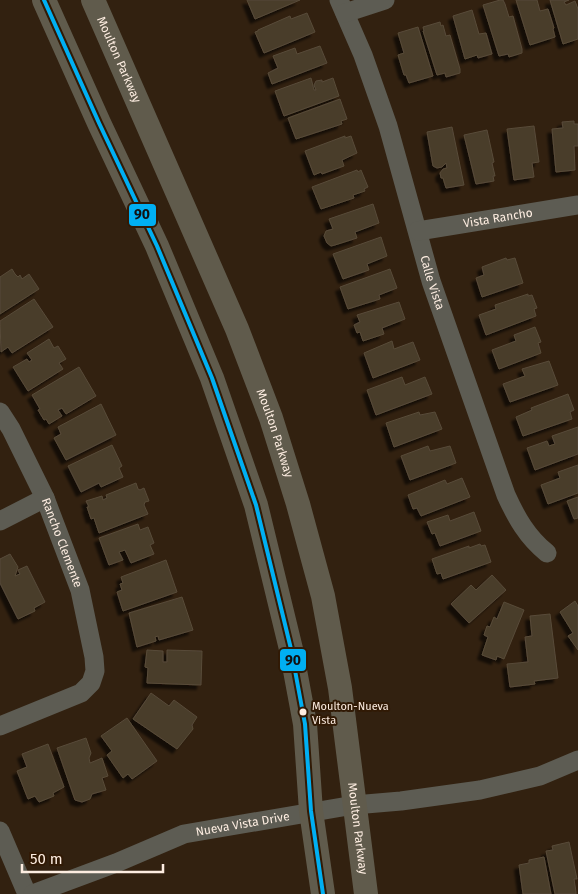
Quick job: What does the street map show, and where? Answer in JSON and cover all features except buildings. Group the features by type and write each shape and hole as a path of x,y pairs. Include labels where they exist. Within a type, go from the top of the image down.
{"main road":[{"path":"44,0 157,246 212,378 256,505 291,649 305,724 311,811 323,894"},
{"name":"Moulton Parkway","path":"93,0 237,329 271,418 298,504 323,596 340,688 366,894"}],"street":[{"path":"342,6 385,0"},
{"name":"Calle Vista","path":"342,6 363,55 388,126 437,299 506,495 516,516 533,541 547,553"},
{"name":"Vista Rancho","path":"418,231 578,205"},
{"name":"Rancho Clemente","path":"0,412 11,429 45,498 80,590 94,657 95,671 90,683 81,694 0,726"},
{"path":"0,521 45,498"},
{"name":"Nueva Vista Drive","path":"33,894 116,863 184,834 311,811 480,790 540,776 578,760"},
{"path":"0,831 27,894"}],"transit line":[{"name":"90","path":"44,0 157,246 212,378 256,505 291,649 305,724 311,811 323,894"}],"place":[{"name":"Moulton-Nueva Vista","path":"303,712"}]}
